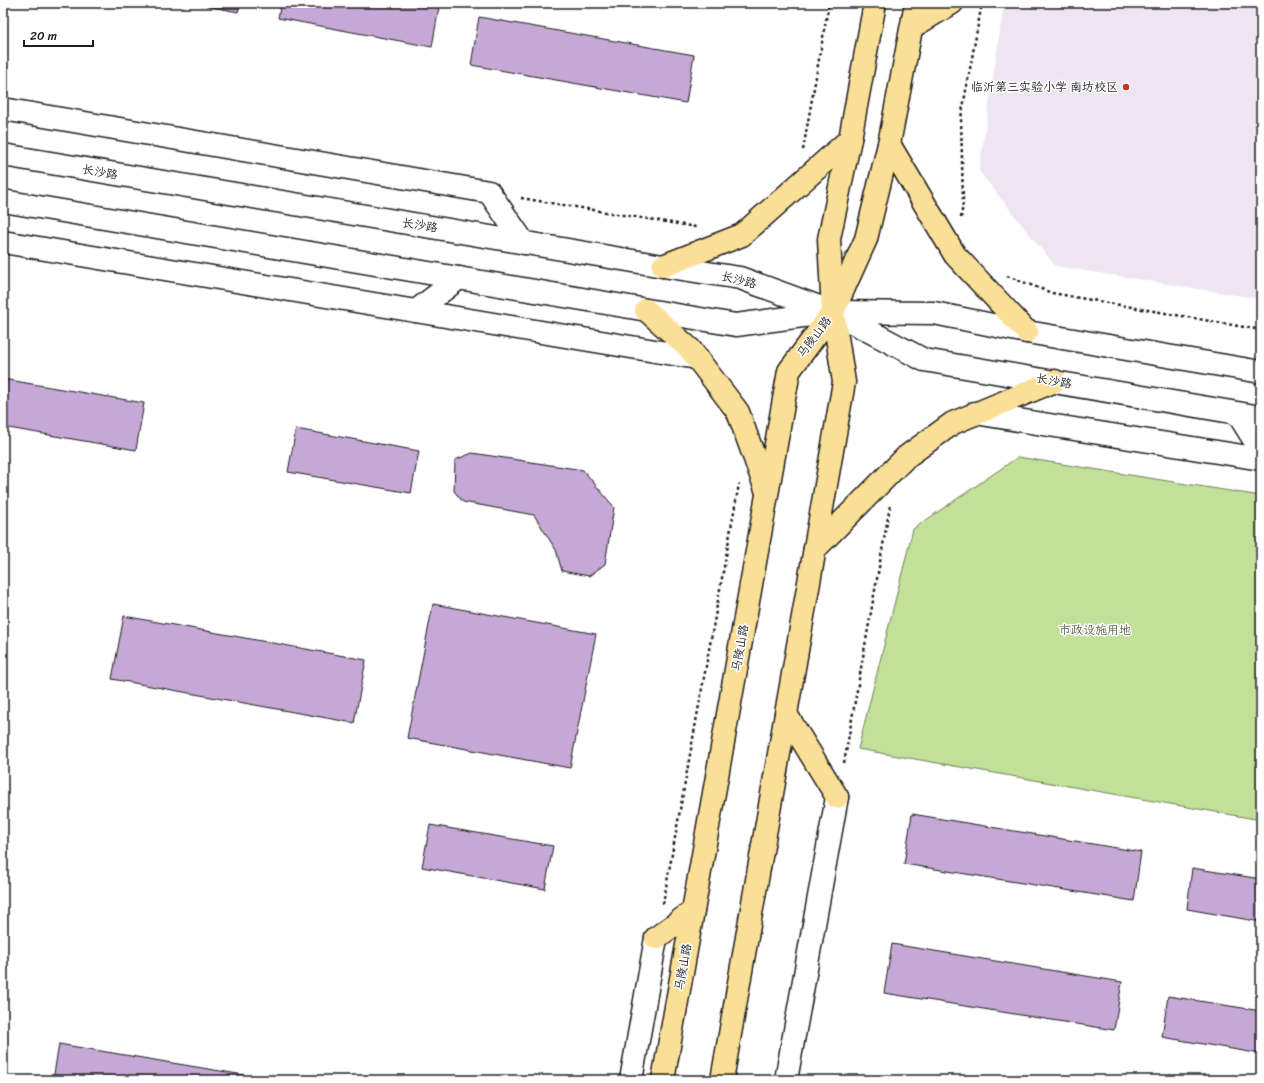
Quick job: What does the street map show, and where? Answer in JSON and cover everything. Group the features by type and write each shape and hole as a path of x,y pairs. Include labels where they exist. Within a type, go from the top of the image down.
{"main road":[{"path":"833,312 829,239 876,3"},
{"path":"833,312 866,239 889,144 916,3"},
{"path":"912,27 952,3"},
{"path":"3,109 489,192 524,243"},
{"path":"663,266 742,235 850,139"},
{"path":"889,144 955,255 1027,332"},
{"name":"长沙路","path":"3,155 740,278 833,312 924,360 1261,417"},
{"name":"长沙路","path":"3,201 736,325 833,312 934,313 1027,332 1256,366"},
{"path":"3,242 697,358"},
{"path":"416,311 459,278"},
{"path":"646,310 690,349 738,412 767,492"},
{"name":"马陵山路","path":"663,1080 789,371 833,312"},
{"name":"马陵山路","path":"722,1080 844,382 833,312"},
{"path":"815,549 906,457 954,423 1055,381"},
{"path":"975,413 1261,459"},
{"path":"1238,414 1261,451"},
{"path":"786,714 837,797 786,1080"},
{"path":"630,1080 656,938 693,911"}],"path":[{"path":"796,187 829,3"},
{"path":"955,255 963,202 961,118 982,3"},
{"path":"489,192 704,228"},
{"path":"1000,273 1052,293 1261,330"},
{"path":"656,938 740,478"},
{"path":"837,797 890,504"}],"shaded area":[{"name":"临沂第三实验小学 南坊校区","path":"1004,3 1261,3 1261,299 1055,266 979,171"}],"green space":[{"name":"市政设施用地","path":"1018,457 1261,496 1261,820 858,749 913,529"}],"building":[{"path":"192,3 240,3 238,12"},
{"path":"281,3 421,3 439,7 432,47 278,18"},
{"path":"479,17 694,55 686,103 471,65"},
{"path":"3,379 144,403 136,450 3,427"},
{"path":"296,429 419,451 411,493 288,472"},
{"path":"472,453 583,470 614,507 605,564 589,576 562,571 556,550 534,515 463,502 454,491 455,460"},
{"path":"433,604 596,634 570,768 407,738"},
{"path":"124,616 366,660 354,723 112,679"},
{"path":"912,814 1141,852 1134,901 904,864"},
{"path":"430,825 553,846 545,889 422,867"},
{"path":"1192,868 1261,879 1261,922 1187,909"},
{"path":"892,944 1122,982 1114,1030 884,993"},
{"path":"1168,996 1261,1011 1261,1054 1162,1037"},
{"path":"59,1044 244,1075 243,1080 53,1080"},
{"path":"868,1076 895,1080 867,1080"}],"place":[{"name":"临沂第三实验小学 南坊校区","path":"1126,87"}]}
